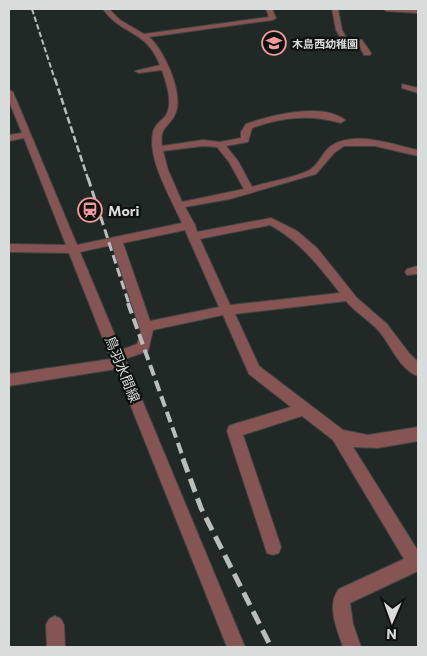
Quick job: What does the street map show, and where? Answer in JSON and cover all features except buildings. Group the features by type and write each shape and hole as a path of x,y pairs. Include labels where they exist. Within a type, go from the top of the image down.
{"street":[{"path":"106,9 119,23 143,36 158,51 173,97 172,108 168,117 158,129 159,149 170,188 181,204 254,370 338,435 417,563 345,595 341,600 344,624 352,647"},
{"path":"143,36 273,18 269,9"},
{"path":"335,9 339,30 345,41 360,41 367,53"},
{"path":"386,9 418,11"},
{"path":"139,71 164,68"},
{"path":"405,86 418,91"},
{"name":"鳥羽水間線","path":"9,92 75,249 118,360 236,647"},
{"path":"159,149 245,140 245,132 248,126 275,119 307,115 327,116 341,120"},
{"path":"9,138 28,136"},
{"path":"181,204 249,190 313,172 320,167 331,150 343,144 365,142 418,153"},
{"path":"220,144 233,161 249,190"},
{"path":"195,236 271,221 293,233 313,251 348,296 383,327 404,357 418,368"},
{"path":"9,248 75,249 190,225"},
{"path":"9,380 118,360 143,347 146,326 116,240"},
{"path":"146,326 227,310 348,296"},
{"path":"273,547 234,431 305,409"},
{"path":"338,435 366,444 418,434"},
{"path":"54,625 56,647"}],"railway":[{"path":"32,9 55,80"},
{"path":"55,79 88,179"},
{"path":"88,178 129,304"},
{"path":"128,303 184,460"},
{"path":"183,459 201,508 271,647"}],"place":[{"name":"木島西幼稚園","path":"274,43"},
{"name":"Mori","path":"90,210"}]}
